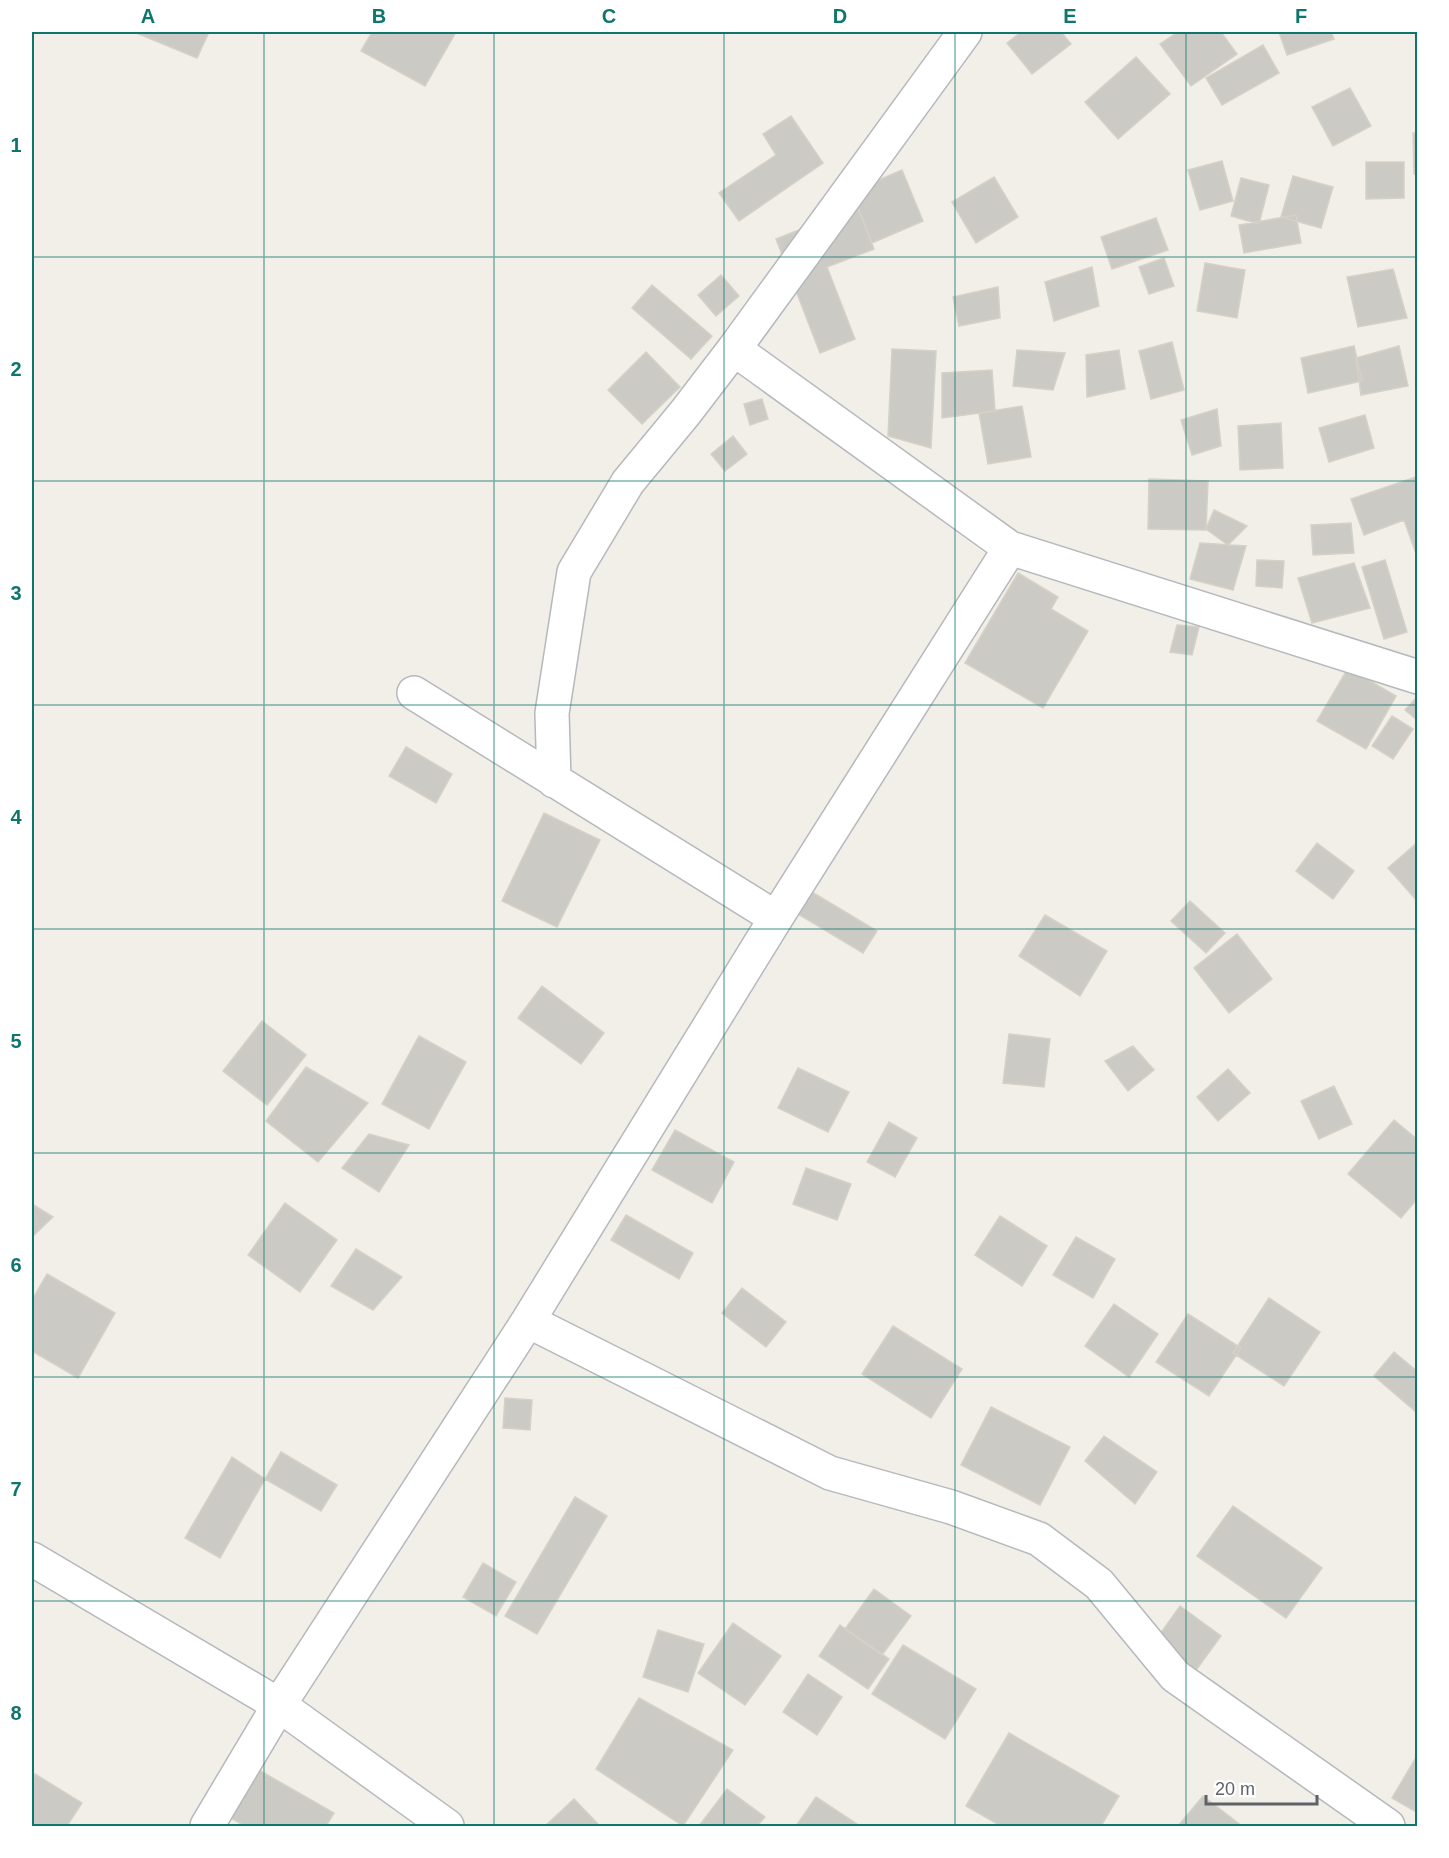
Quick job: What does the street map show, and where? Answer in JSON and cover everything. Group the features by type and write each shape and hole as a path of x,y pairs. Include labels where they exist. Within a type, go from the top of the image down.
{"street":[{"path":"554,781 552,713 574,572 628,482 734,349 965,32"},
{"path":"734,349 1010,548 1418,677"},
{"path":"207,1827 279,1705 528,1321 776,918 1010,548"},
{"path":"414,693 776,918"},
{"path":"528,1321 830,1473 951,1507 1039,1539 1099,1584 1175,1676 1388,1827"},
{"path":"32,1559 279,1705 447,1827"}],"building":[{"path":"134,32 209,32 197,58"},
{"path":"372,32 456,32 425,86 361,51"},
{"path":"1021,32 1061,32 1071,44 1032,74 1007,43"},
{"path":"1178,32 1221,32 1237,54 1191,86 1160,44"},
{"path":"1279,32 1331,32 1334,39 1287,55"},
{"path":"1263,45 1279,73 1222,105 1206,78"},
{"path":"1136,57 1170,94 1118,139 1085,102"},
{"path":"1350,88 1371,126 1333,146 1312,107"},
{"path":"791,116 823,163 739,221 719,193 776,155 763,134"},
{"path":"1413,133 1418,133 1418,174 1414,174"},
{"path":"1222,161 1233,201 1200,210 1188,170"},
{"path":"1366,162 1404,162 1404,198 1366,199"},
{"path":"902,170 923,221 872,243 851,192"},
{"path":"1293,176 1333,187 1321,228 1281,217"},
{"path":"994,177 1018,217 976,243 952,202"},
{"path":"1241,178 1269,185 1259,224 1231,216"},
{"path":"858,207 874,249 827,267 855,339 820,353 776,239"},
{"path":"1296,215 1301,243 1244,253 1239,225"},
{"path":"1156,218 1168,250 1112,269 1101,237"},
{"path":"1164,258 1174,286 1149,294 1139,267"},
{"path":"1205,263 1245,270 1237,318 1197,311"},
{"path":"1092,267 1099,306 1054,321 1045,282"},
{"path":"1393,269 1407,318 1358,327 1347,277"},
{"path":"721,275 739,296 716,316 698,295"},
{"path":"652,285 712,336 691,359 632,308"},
{"path":"998,287 1000,318 959,326 953,297"},
{"path":"1172,342 1184,390 1151,399 1139,351"},
{"path":"1354,346 1362,381 1308,393 1301,358"},
{"path":"1399,346 1408,386 1361,395 1356,358"},
{"path":"892,349 936,351 931,448 888,436"},
{"path":"1017,350 1065,353 1053,390 1013,386"},
{"path":"1119,350 1125,389 1087,397 1086,355"},
{"path":"646,352 680,387 642,424 608,390"},
{"path":"992,370 995,411 942,418 942,373"},
{"path":"762,399 768,419 750,425 744,404"},
{"path":"1022,406 1031,457 988,464 979,413"},
{"path":"1217,409 1221,446 1192,455 1181,420"},
{"path":"1365,415 1374,448 1329,462 1319,428"},
{"path":"1281,423 1283,468 1240,470 1238,426"},
{"path":"733,436 747,454 725,471 711,454"},
{"path":"1416,477 1418,482 1418,550 1415,551 1404,520 1364,535 1351,499"},
{"path":"1149,479 1208,481 1206,530 1148,529"},
{"path":"1214,510 1247,526 1228,545 1206,529"},
{"path":"1351,523 1354,553 1313,555 1311,525"},
{"path":"1200,543 1246,546 1233,590 1190,579"},
{"path":"1257,560 1284,561 1282,588 1256,586"},
{"path":"1385,560 1407,632 1384,639 1362,567"},
{"path":"1354,563 1370,608 1312,623 1298,578"},
{"path":"1018,573 1058,597 1051,609 1088,631 1043,708 965,663"},
{"path":"1177,625 1199,627 1192,655 1170,652"},
{"path":"1348,668 1396,696 1366,749 1317,721"},
{"path":"1418,696 1418,721 1405,710"},
{"path":"1392,716 1413,729 1393,759 1372,746"},
{"path":"406,747 452,774 436,803 389,776"},
{"path":"544,813 600,840 557,927 502,901"},
{"path":"1418,842 1418,902 1388,868"},
{"path":"1317,843 1354,871 1333,899 1296,871"},
{"path":"812,892 877,931 863,953 798,914"},
{"path":"1190,901 1225,933 1206,953 1171,921"},
{"path":"1045,915 1107,951 1080,996 1019,956"},
{"path":"1237,934 1272,979 1229,1013 1194,968"},
{"path":"542,986 604,1033 581,1064 518,1018"},
{"path":"262,1021 306,1055 267,1105 223,1071"},
{"path":"1009,1034 1050,1039 1044,1087 1003,1083"},
{"path":"419,1036 466,1062 429,1129 382,1104"},
{"path":"1133,1046 1154,1070 1128,1091 1105,1061"},
{"path":"306,1067 368,1103 318,1162 266,1121"},
{"path":"798,1068 849,1092 828,1132 778,1108"},
{"path":"1228,1069 1250,1093 1218,1121 1197,1097"},
{"path":"1334,1086 1352,1124 1319,1139 1301,1101"},
{"path":"1394,1120 1418,1140 1418,1198 1401,1218 1348,1174"},
{"path":"889,1122 917,1138 895,1177 867,1162"},
{"path":"675,1130 734,1162 712,1203 652,1170"},
{"path":"369,1134 409,1145 379,1192 342,1168"},
{"path":"806,1168 851,1184 837,1220 793,1204"},
{"path":"285,1203 337,1240 300,1292 248,1255"},
{"path":"32,1204 53,1217 32,1237"},
{"path":"626,1215 693,1253 679,1279 611,1240"},
{"path":"1000,1216 1047,1246 1022,1286 975,1255"},
{"path":"1076,1237 1115,1259 1093,1298 1053,1275"},
{"path":"356,1249 402,1277 373,1310 331,1286"},
{"path":"47,1274 115,1313 78,1378 32,1351 32,1300"},
{"path":"742,1288 786,1322 766,1347 722,1313"},
{"path":"1269,1298 1320,1332 1284,1386 1233,1353"},
{"path":"1114,1304 1158,1334 1129,1377 1085,1346"},
{"path":"1188,1314 1241,1348 1209,1396 1156,1362"},
{"path":"893,1326 962,1369 931,1418 862,1374"},
{"path":"1394,1352 1418,1372 1418,1410 1416,1412 1374,1376"},
{"path":"505,1398 532,1400 530,1430 503,1428"},
{"path":"991,1407 1070,1447 1040,1505 961,1465"},
{"path":"1104,1436 1157,1472 1135,1504 1085,1461"},
{"path":"281,1452 337,1485 321,1511 265,1479"},
{"path":"232,1457 265,1479 220,1558 185,1538"},
{"path":"575,1497 607,1516 537,1634 505,1616"},
{"path":"1233,1506 1322,1568 1286,1618 1197,1556"},
{"path":"483,1563 516,1582 496,1616 463,1597"},
{"path":"874,1589 911,1616 882,1655 845,1629"},
{"path":"1180,1606 1221,1636 1186,1684 1145,1655"},
{"path":"733,1623 781,1656 745,1705 698,1673"},
{"path":"840,1625 889,1659 868,1689 819,1656"},
{"path":"658,1630 704,1644 688,1692 643,1677"},
{"path":"903,1645 976,1689 945,1739 872,1694"},
{"path":"808,1674 842,1697 817,1735 783,1712"},
{"path":"639,1698 733,1750 683,1826 596,1769"},
{"path":"1009,1733 1119,1796 1101,1826 1001,1826 966,1806"},
{"path":"1418,1754 1418,1813 1392,1798"},
{"path":"257,1769 334,1813 326,1826 245,1826 229,1817"},
{"path":"35,1774 82,1803 67,1826 32,1826 32,1780"},
{"path":"727,1789 765,1817 757,1826 699,1826"},
{"path":"1203,1796 1242,1826 1178,1826"},
{"path":"816,1797 860,1826 796,1826"},
{"path":"574,1799 600,1826 545,1826"}]}
